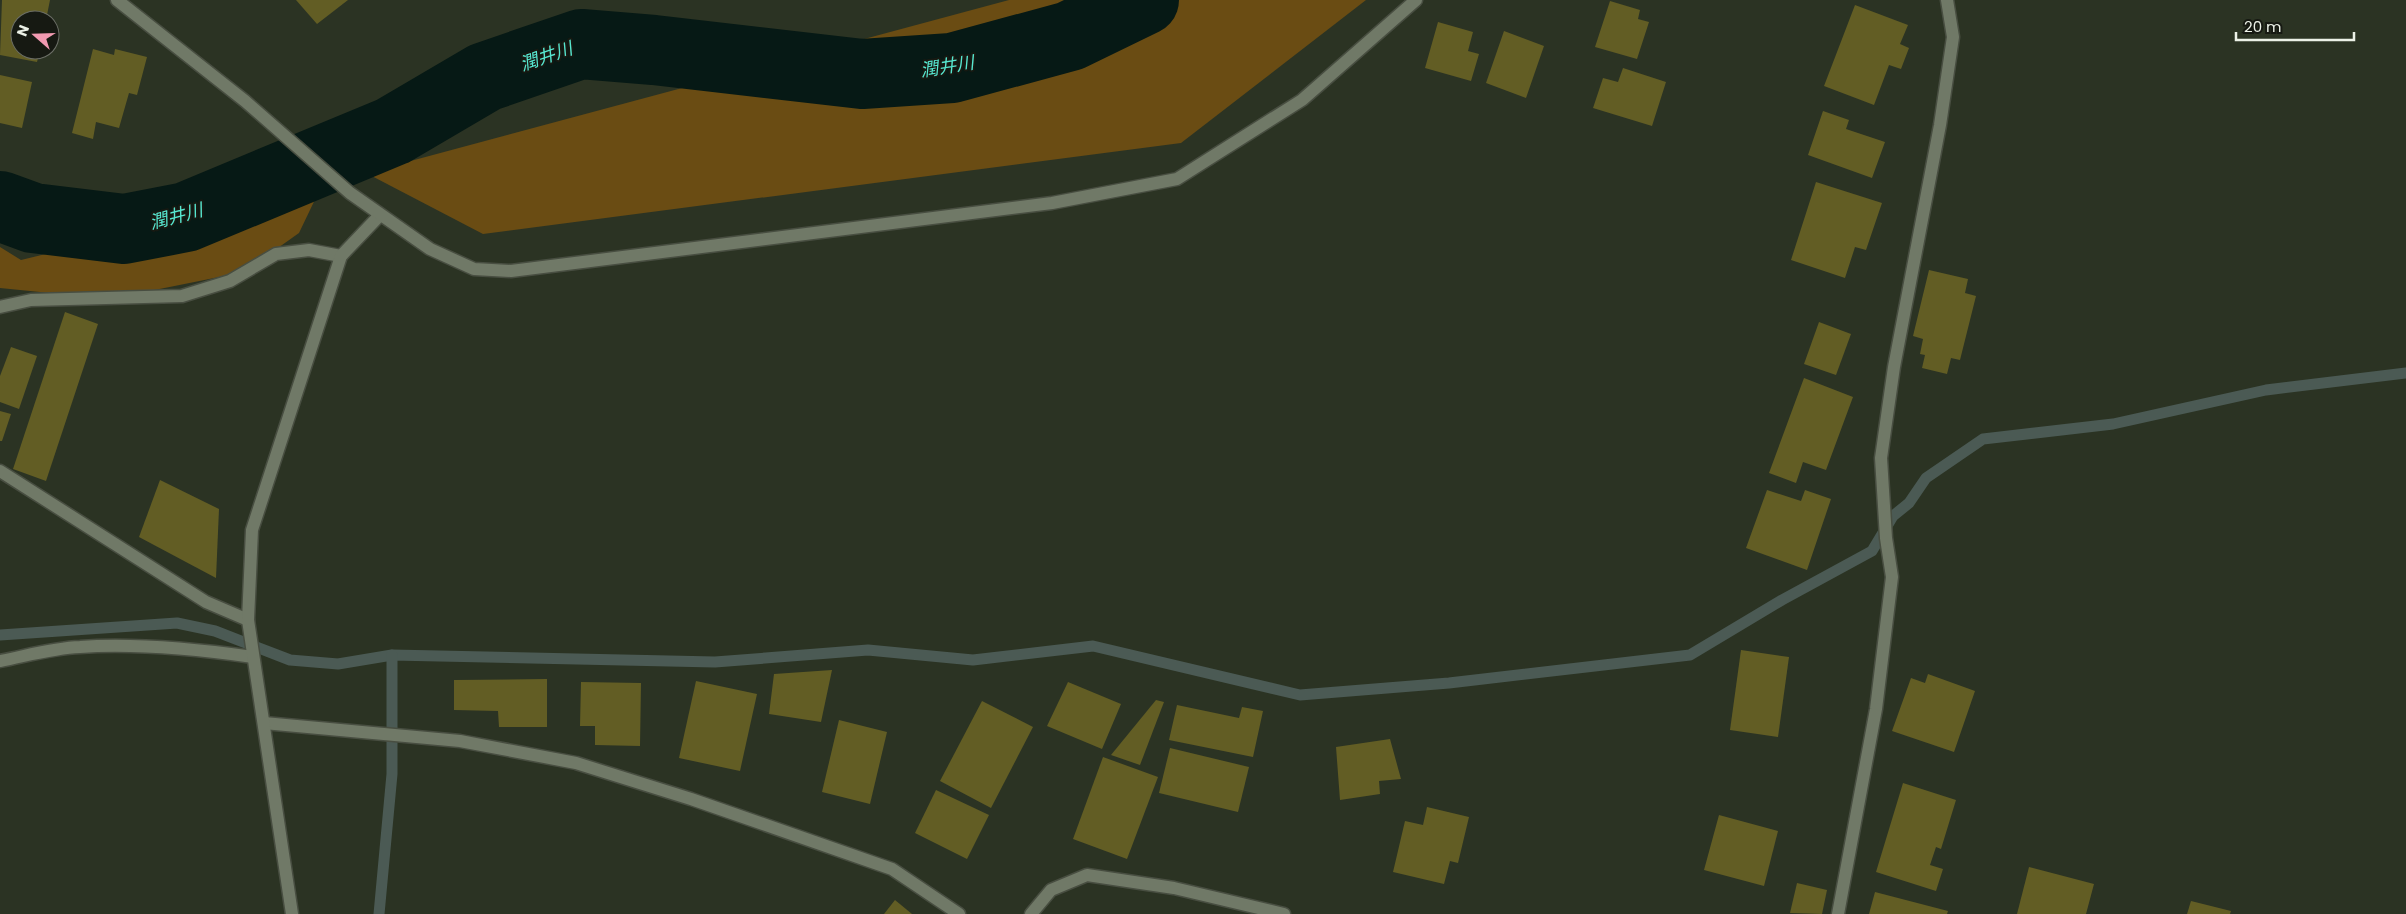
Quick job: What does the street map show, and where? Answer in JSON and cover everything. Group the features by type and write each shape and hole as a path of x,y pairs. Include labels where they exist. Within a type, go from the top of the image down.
{"street":[{"path":"117,0 244,100 350,193 380,215 430,249 474,269 512,270 1052,203 1177,179 1302,100 1416,0"},
{"path":"1838,914 1878,699 1892,577 1886,538 1881,458 1894,367 1940,125 1953,37 1946,0"},
{"path":"292,914 248,620 252,530 341,256 380,215"},
{"path":"0,307 30,300 182,296 230,281 276,254 310,250 341,256"},
{"path":"0,471 206,602 248,620"},
{"path":"0,661 78,646 205,650 253,657"},
{"path":"264,722 460,741 576,763 692,799 892,869 959,914"},
{"path":"1031,914 1051,890 1087,875 1174,888 1284,914"}],"shaded area":[{"path":"1009,0 1366,0 1181,143 483,234 366,173"},
{"path":"321,187 299,233 244,272 110,299 0,288 0,247 21,260"}],"building":[{"path":"2,0 50,0 48,10 10,10 10,57 0,55"},
{"path":"296,0 348,0 317,24"},
{"path":"1610,1 1640,10 1638,19 1649,22 1637,59 1595,47"},
{"path":"1855,5 1908,25 1900,44 1909,48 1901,69 1889,65 1874,105 1824,86"},
{"path":"1438,22 1473,32 1468,51 1479,54 1471,81 1425,68"},
{"path":"1504,31 1544,46 1526,98 1486,83"},
{"path":"93,49 114,55 115,49 147,57 137,95 129,93 119,128 96,122 93,139 72,133"},
{"path":"1623,68 1666,82 1652,126 1593,108 1603,78 1618,82"},
{"path":"0,75 32,82 22,128 0,123"},
{"path":"1823,111 1849,120 1846,129 1885,142 1872,178 1808,155"},
{"path":"1816,182 1882,203 1866,250 1855,247 1845,278 1791,260"},
{"path":"1929,270 1968,279 1965,293 1976,296 1960,360 1951,358 1947,374 1922,368 1925,355 1920,354 1923,339 1913,336"},
{"path":"65,312 98,324 46,481 13,469"},
{"path":"1819,322 1851,334 1836,375 1804,364"},
{"path":"11,347 37,356 19,409 0,402 0,376"},
{"path":"1804,378 1853,397 1826,470 1803,462 1796,483 1769,473"},
{"path":"0,411 11,414 2,441 0,441"},
{"path":"160,480 219,509 216,578 139,537"},
{"path":"1767,490 1801,501 1805,490 1831,499 1807,570 1746,548"},
{"path":"1741,650 1789,657 1778,737 1730,730"},
{"path":"832,670 821,722 769,714 774,674"},
{"path":"1928,674 1975,691 1954,752 1892,731 1911,678 1925,683"},
{"path":"547,679 547,727 499,727 498,711 454,710 454,680"},
{"path":"696,681 757,694 740,771 679,758"},
{"path":"581,682 641,683 640,746 595,745 595,726 580,726"},
{"path":"1068,682 1121,704 1102,749 1047,726"},
{"path":"1156,700 1164,702 1140,765 1111,755"},
{"path":"982,701 1033,727 991,808 940,781"},
{"path":"1177,705 1239,718 1242,707 1263,711 1253,757 1169,740"},
{"path":"839,720 887,732 870,804 822,792"},
{"path":"1390,739 1401,779 1379,781 1380,794 1340,800 1336,747"},
{"path":"1170,748 1249,767 1238,812 1159,793"},
{"path":"1103,757 1158,777 1127,859 1073,839"},
{"path":"1903,783 1956,800 1941,849 1936,847 1930,865 1943,869 1936,891 1876,872"},
{"path":"936,790 989,815 967,859 915,833"},
{"path":"1427,807 1469,817 1458,863 1450,861 1444,884 1393,872 1405,821 1423,825"},
{"path":"1719,815 1778,831 1764,886 1704,870"},
{"path":"2029,867 2094,884 2086,914 2017,914"},
{"path":"1797,883 1827,890 1822,914 1790,913"},
{"path":"1875,892 1948,911 1947,914 1869,914"},
{"path":"895,900 912,914 884,914"},
{"path":"2191,901 2231,911 2230,914 2187,914"}],"waterway":[{"name":"潤井川","path":"0,206 33,218 124,229 186,217 393,131 485,77 581,44 654,50 862,74 952,68 1070,36 1144,0"},
{"path":"0,635 177,623 215,631 290,660 338,664 392,655 715,662 868,650 973,660 1093,646 1300,695 1449,683 1690,655 1782,600 1872,551 1893,516 1909,503 1926,478 1983,439 2113,424 2266,390 2406,373"},
{"path":"379,914 392,774 392,655"}]}
